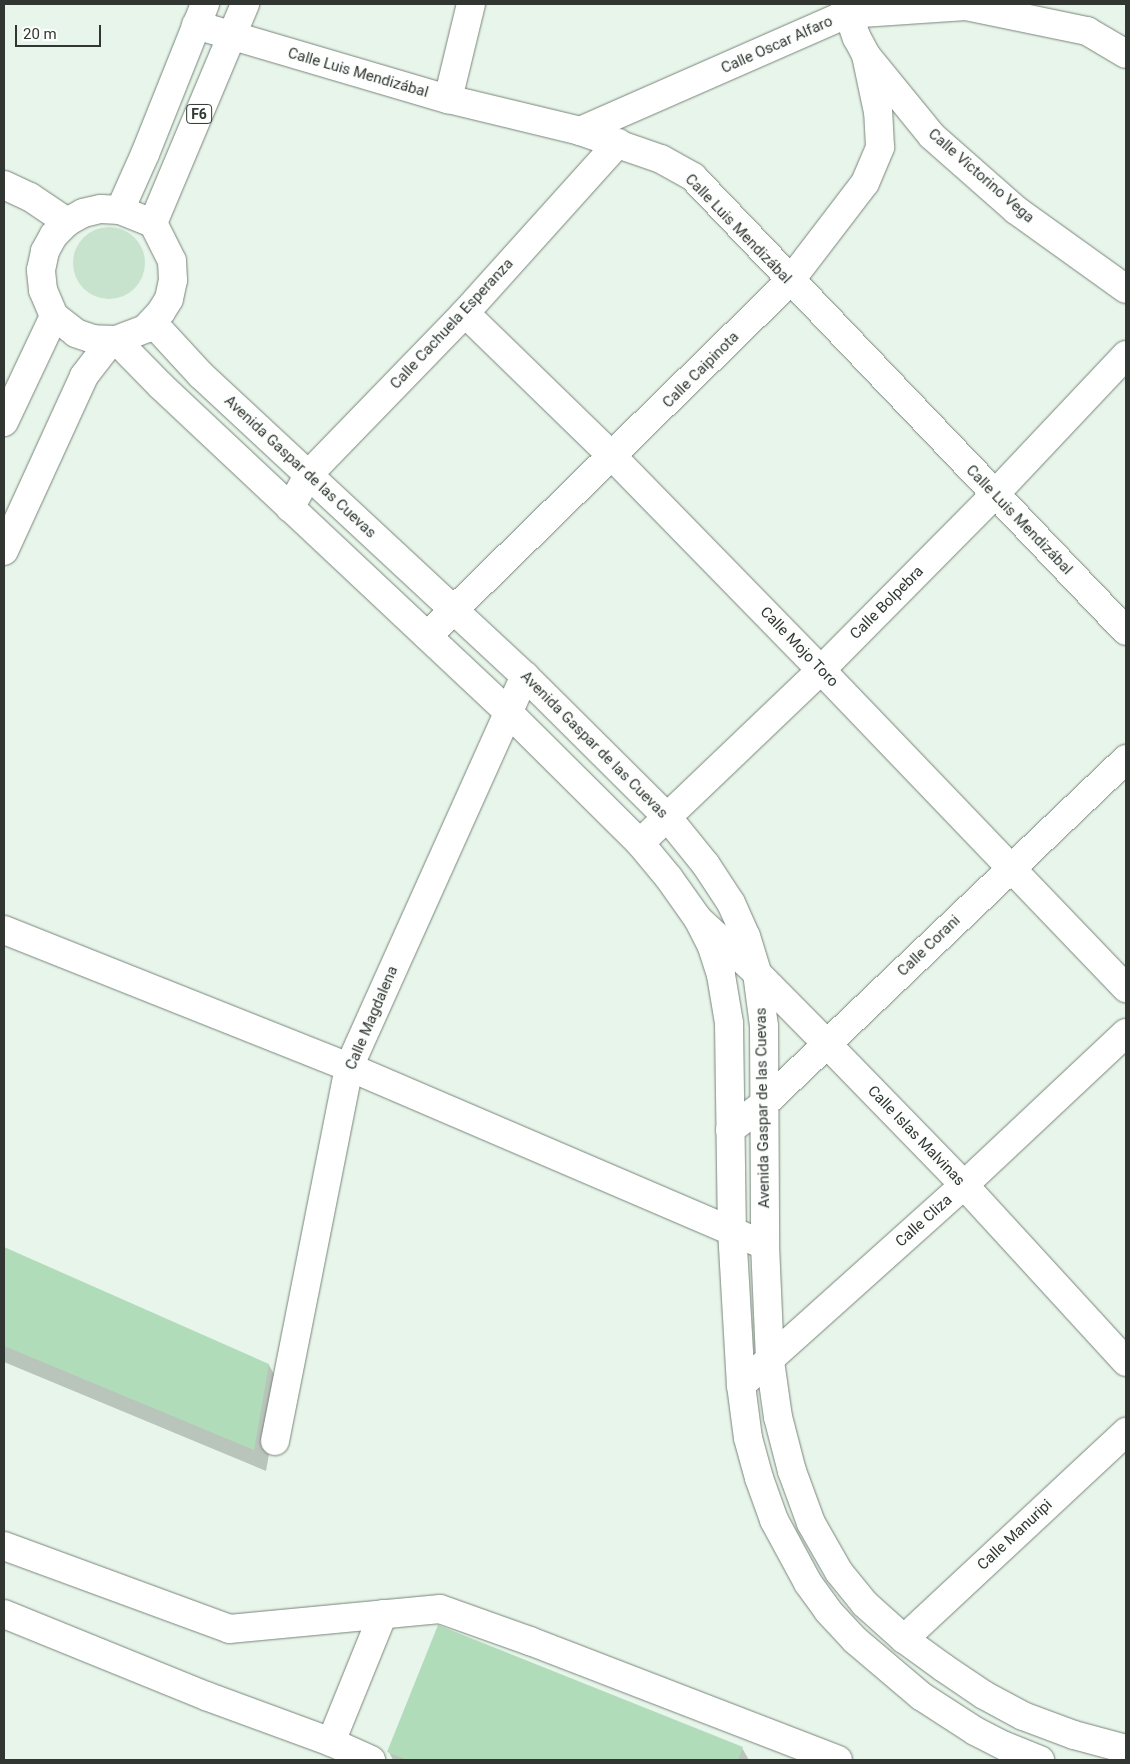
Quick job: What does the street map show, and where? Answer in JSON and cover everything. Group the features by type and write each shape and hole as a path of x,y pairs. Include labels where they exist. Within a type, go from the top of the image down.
{"main road":[{"name":"F6","path":"153,223 245,4"},
{"path":"448,99 471,4"},
{"name":"Calle Oscar Alfaro","path":"580,131 846,9 966,6 1087,31 1126,54"},
{"name":"Calle Victorino Vega","path":"846,9 866,55 932,136 1016,210 1126,289"},
{"name":"F6","path":"120,210 145,154 200,15"},
{"name":"Calle Luis Mendizábal","path":"200,15 232,37 448,99 580,131 662,159 693,177 790,281 1126,631"},
{"name":"Calle Caipinota","path":"427,636 613,457 790,281 865,183 880,147 878,112 866,55"},
{"name":"Calle Cachuela Esperanza","path":"290,508 308,475 465,313 618,143"},
{"path":"4,184 30,197 60,228"},
{"path":"101,209 120,210 153,223 172,262 173,280 169,299 153,323 131,336 113,341 93,339 76,333 54,316 43,290 41,270 45,251 60,228 83,213 101,209"},
{"name":"Calle Mojo Toro","path":"465,313 613,457 821,670 1126,988"},
{"path":"4,422 54,316"},
{"name":"Avenida Gaspar de las Cuevas","path":"153,323 201,375 525,676 668,818 706,864 730,903 746,936 758,973 764,1026 765,1245 770,1361 778,1417 792,1471 811,1523 839,1572 865,1604 904,1639 984,1695 1024,1716 1074,1734 1126,1749"},
{"path":"113,341 509,713 640,843 669,878 698,919 712,947 726,1000 729,1023 732,1230 741,1385 748,1438 759,1478 774,1520 808,1583 828,1611 862,1646 921,1696 975,1731 1040,1760"},
{"path":"4,551 84,376 113,341"},
{"name":"Calle Bolpebra","path":"640,843 821,670 995,494 1126,355"},
{"name":"Calle Magdalena","path":"275,1441 349,1067 525,676"},
{"name":"Calle Corani","path":"730,1130 765,1103 1126,758"},
{"name":"Calle Islas Malvinas","path":"698,919 758,973 964,1185 1126,1362"},
{"path":"4,930 349,1067 765,1245"},
{"name":"Calle Cliza","path":"741,1385 964,1185 1126,1033"},
{"name":"Calle Manuripi","path":"904,1639 1126,1432"},
{"path":"4,1546 229,1629 440,1610 556,1651 779,1750 838,1760"},
{"path":"4,1614 206,1696 330,1742 370,1760"},
{"path":"330,1742 383,1614"}],"green space":[{"path":"116,227 135,237 143,249 145,263 143,277 135,289 123,297 102,299 83,289 75,277 73,256 83,237 95,229"}],"building":[{"path":"4,1247 269,1364 254,1450 4,1346"},
{"path":"438,1625 743,1747 738,1760 407,1760 387,1752"}]}
